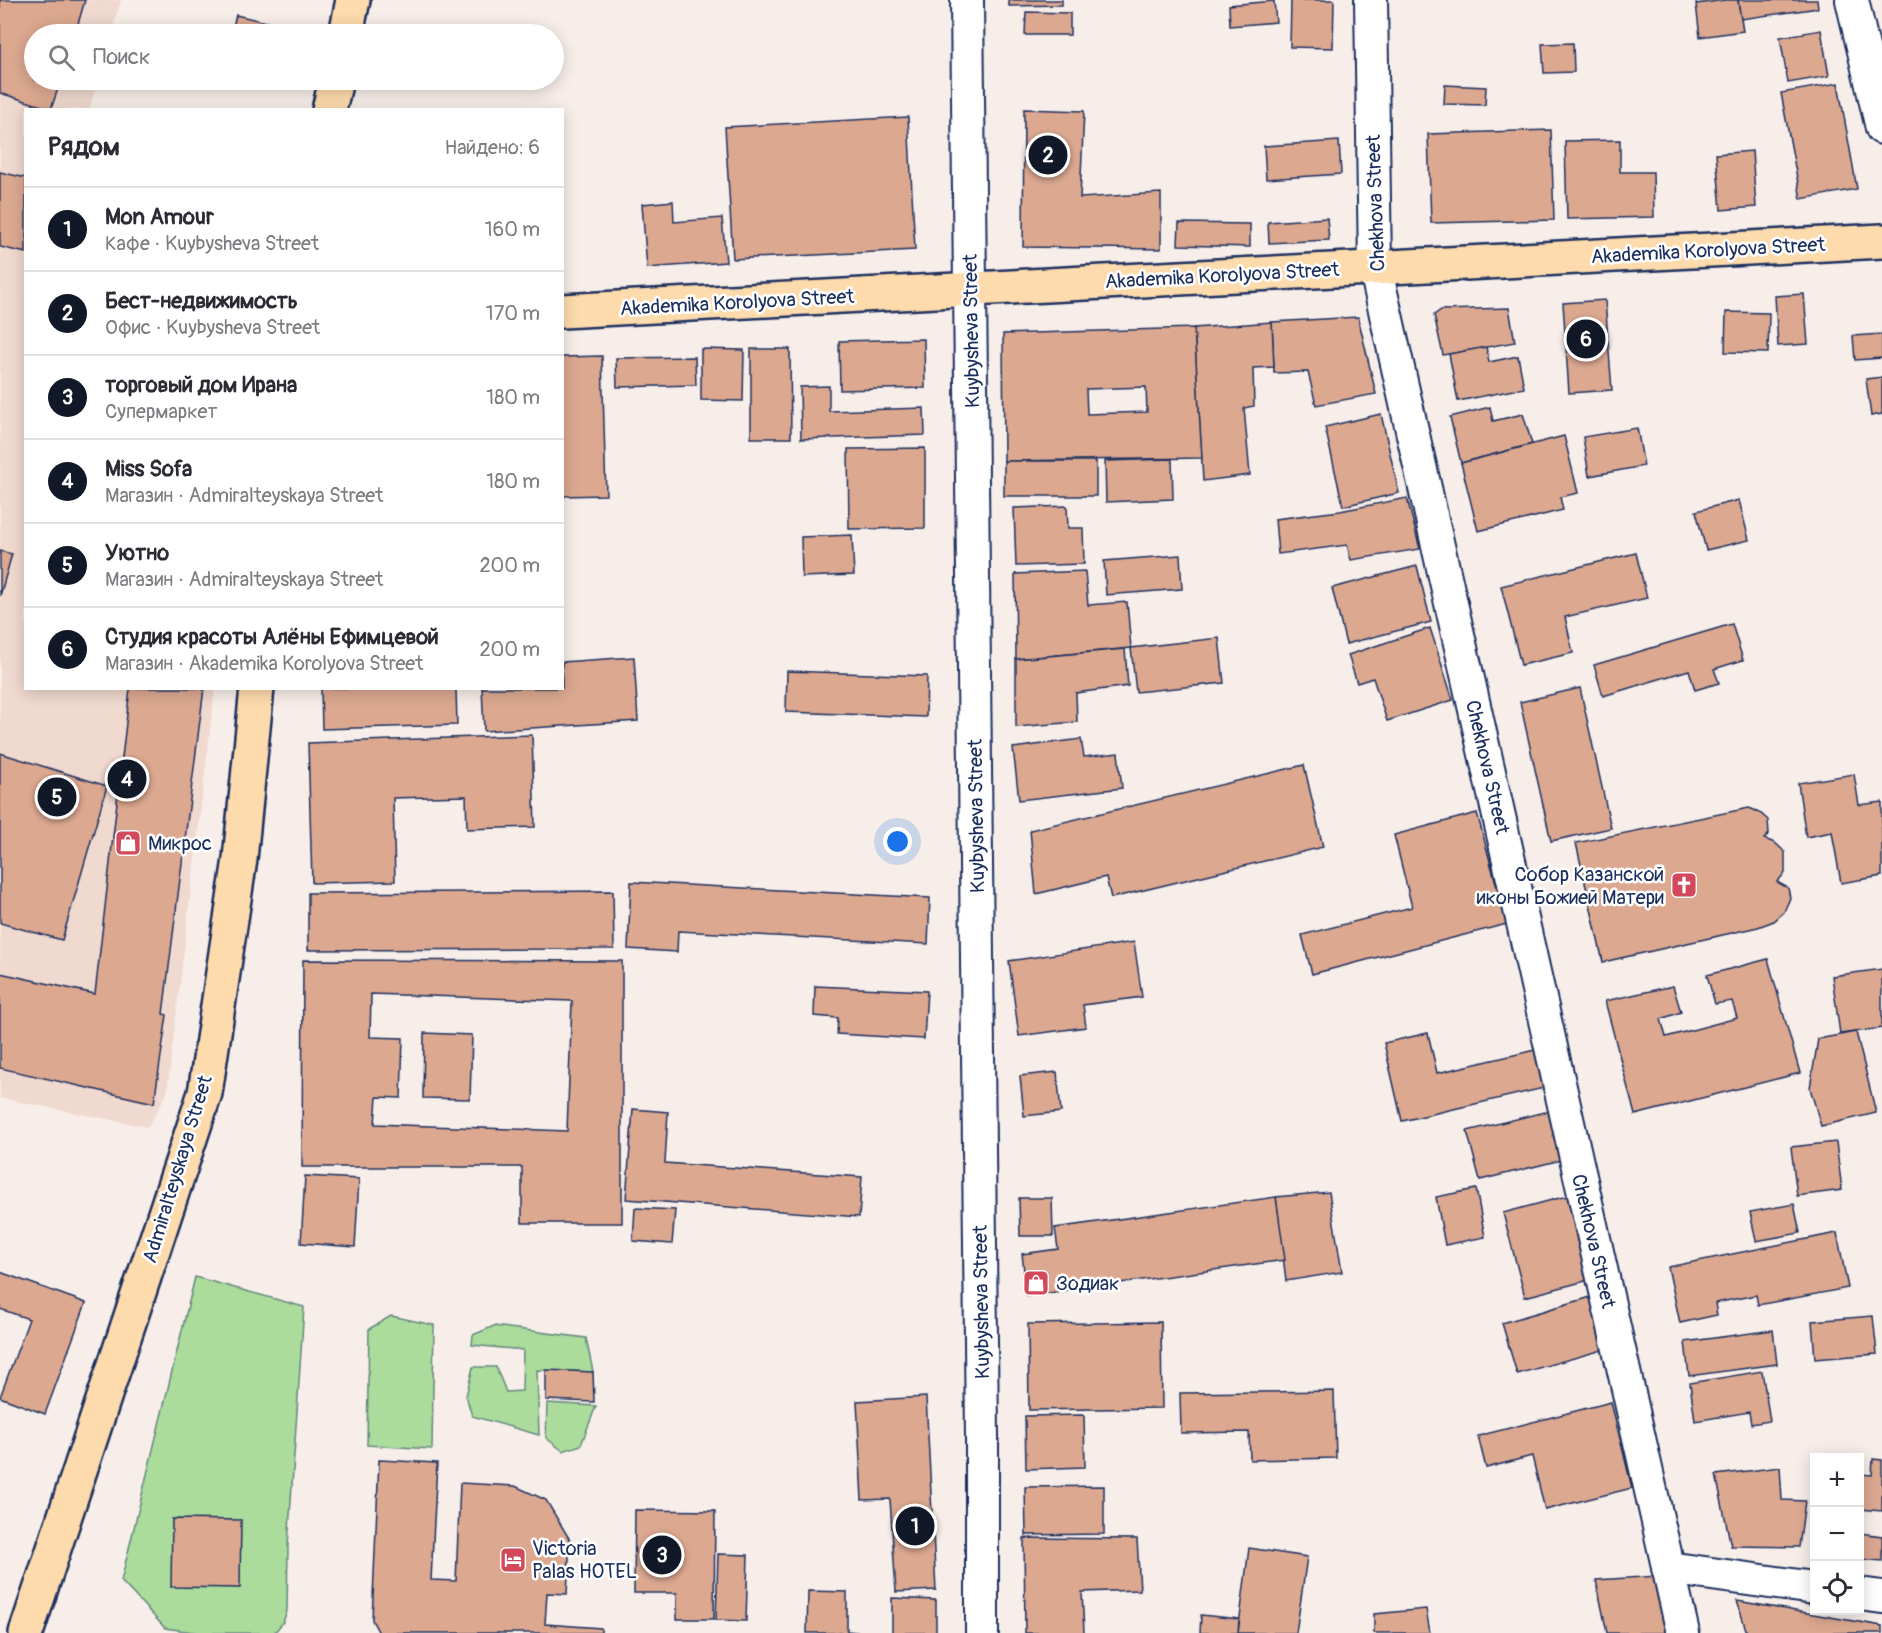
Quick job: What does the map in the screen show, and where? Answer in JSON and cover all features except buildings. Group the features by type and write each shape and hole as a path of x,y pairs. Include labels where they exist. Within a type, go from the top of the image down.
{"main road":[{"path":"348,24 353,0"},
{"path":"329,108 334,90"},
{"name":"Akademika Korolyova Street","path":"564,311 1375,266 1882,241"},
{"name":"Admiralteyskaya Street","path":"26,1633 205,1093 240,859 257,690"}],"street":[{"name":"Kuybysheva Street","path":"966,0 982,1412 982,1633"},
{"name":"Chekhova Street","path":"1371,0 1375,266 1683,1633"},
{"path":"1852,0 1882,128"},
{"path":"1668,1568 1810,1587"},
{"path":"1864,1595 1882,1597"}],"shaded area":[{"path":"0,0 121,0 114,24 24,24 24,90 95,90 89,108 24,108 24,690 215,690 167,1093 148,1127 0,1098"}],"green space":[{"path":"195,1277 304,1307 288,1545 287,1611 283,1622 274,1633 200,1633 165,1628 121,1581"},
{"path":"391,1316 434,1325 432,1449 367,1445 369,1329"},
{"path":"494,1326 586,1338 593,1372 537,1370 539,1435 472,1416 466,1396 473,1367 496,1367 506,1392 522,1391 523,1350 472,1345 473,1335"},
{"path":"547,1403 596,1406 581,1445 563,1451 546,1438"}],"place":[{"name":"Бест-недвижимость","path":"1048,155"},
{"name":"Студия красоты Алёны Ефимцевой","path":"1586,339"},
{"name":"Miss Sofa","path":"127,779"},
{"name":"Уютно","path":"57,797"},
{"name":"Микрос","path":"128,843"},
{"name":"Собор Казанской иконы Божией Матери","path":"1684,885"},
{"name":"Зодиак","path":"1036,1283"},
{"name":"Mon Amour","path":"915,1526"},
{"name":"торговый дом Ирана","path":"662,1555"},
{"name":"Victoria Palas HOTEL","path":"513,1560"}]}
